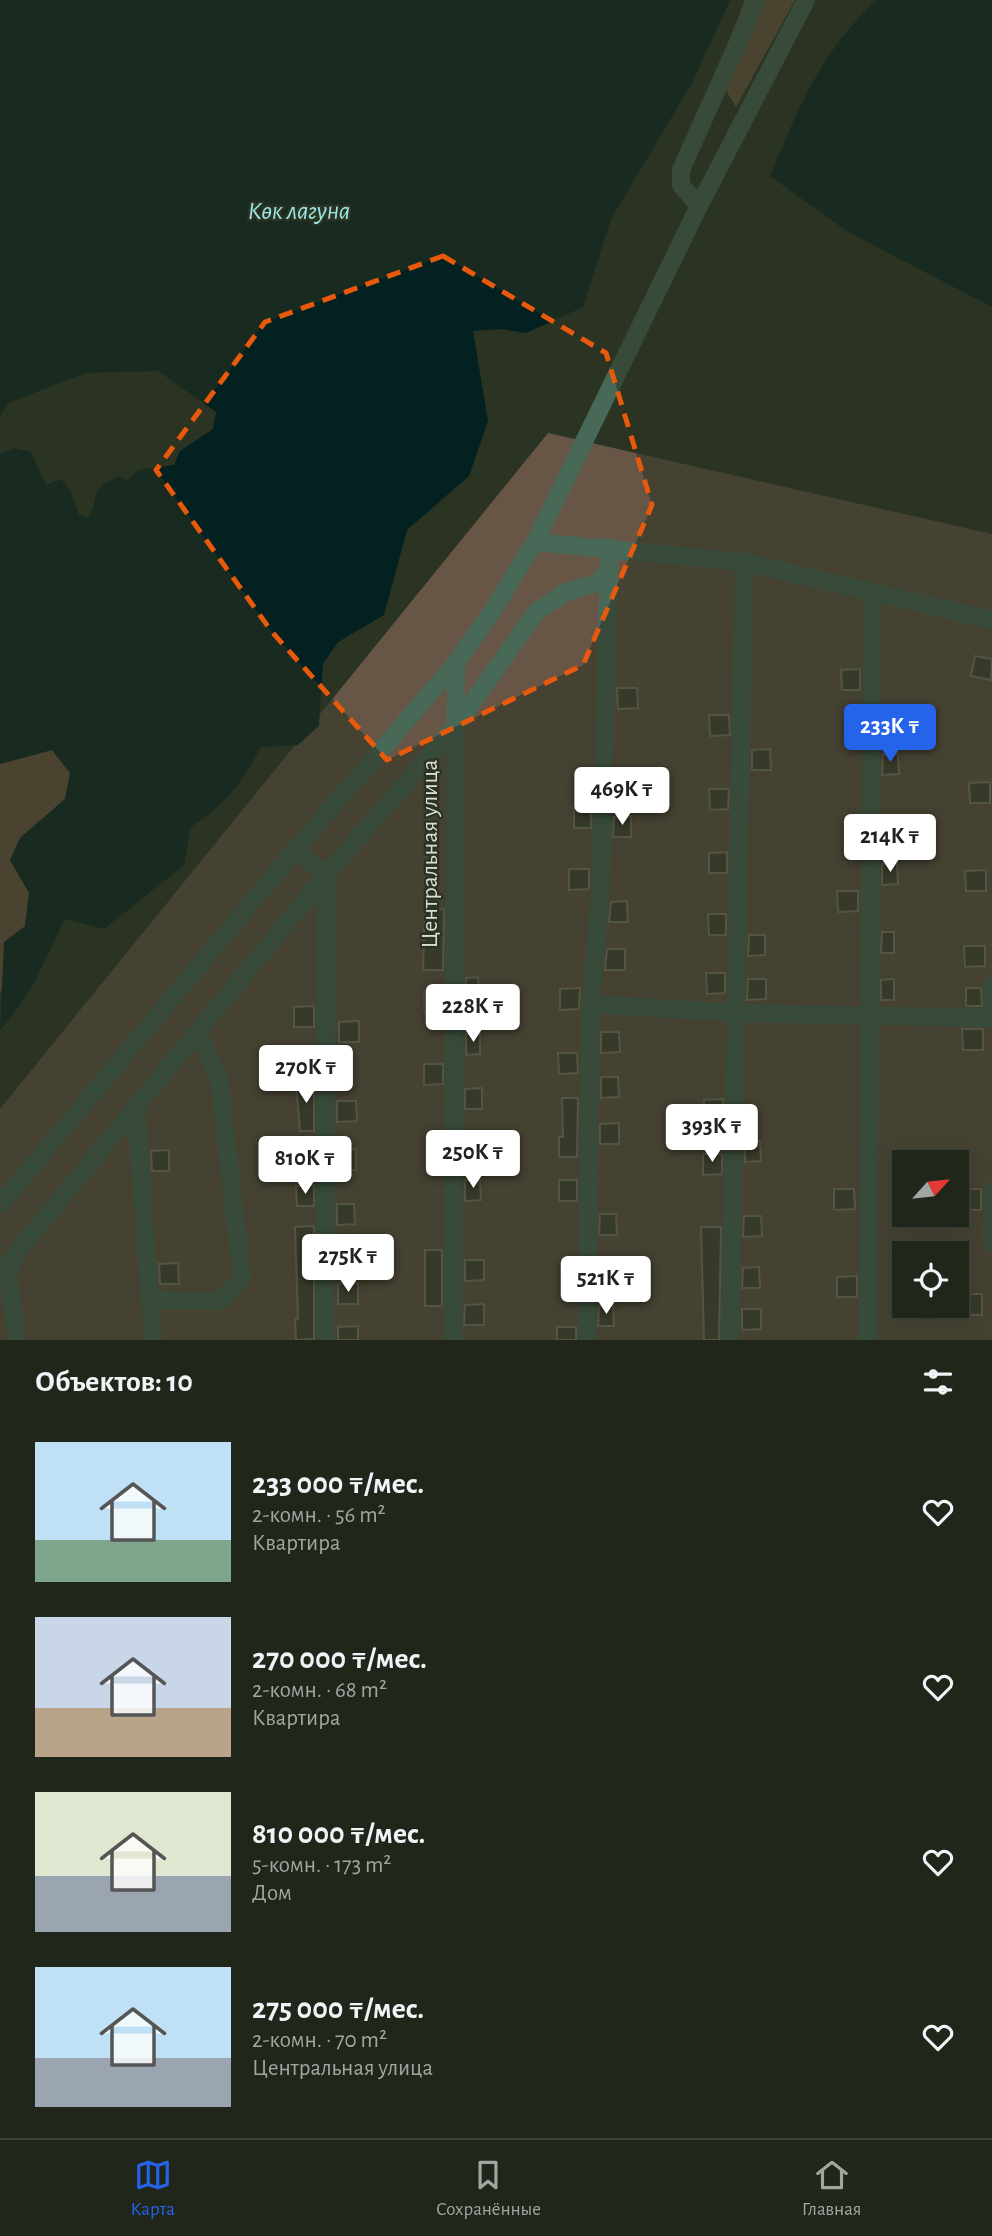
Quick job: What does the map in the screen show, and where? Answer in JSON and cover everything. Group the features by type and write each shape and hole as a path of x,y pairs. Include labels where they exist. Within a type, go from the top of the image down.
{"street":[{"path":"699,206 681,185 681,170 757,0"},
{"path":"0,1205 296,849 456,663 536,542 699,206 806,0"},
{"path":"536,542 744,562 992,620"},
{"path":"587,1340 591,1004 601,884 609,547"},
{"path":"730,1340 744,562"},
{"path":"0,1273 326,874 456,727 536,612 566,592 597,583 607,573"},
{"path":"868,1340 872,1016 872,592"},
{"name":"Центральная улица","path":"453,1340 456,663"},
{"path":"296,849 326,874"},
{"path":"325,1340 326,874"},
{"path":"992,986 992,1001"},
{"path":"591,1004 737,1013 992,1018"},
{"path":"150,1300 220,1301 242,1279 219,1078 198,1031"},
{"path":"136,1108 153,1340"},
{"path":"992,1191 992,1243"},
{"path":"16,1255 8,1273 17,1340"}],"highlighted area":[{"path":"443,256 606,353 652,505 583,665 387,760 272,632 156,470 265,322"}],"shaded area":[{"path":"745,0 795,0 736,107 716,74"},
{"path":"548,433 992,534 992,1340 0,1340 0,1109"},
{"path":"52,750 70,773 65,799 20,838 10,860 29,893 25,926 0,993 0,764"}],"water":[{"name":"Көк лагуна","path":"0,0 730,0 692,83 611,219 583,307 526,333 500,329 473,331 488,421 469,476 407,530 384,615 338,642 323,664 319,726 298,745 261,747 232,792 191,827 184,865 104,929 65,919 31,989 0,1031 4,942 25,926 29,893 10,860 20,838 65,799 70,773 52,750 0,764 0,454 13,448 31,452 46,485 61,479 71,491 79,515 88,518 96,494 102,486 119,476 126,481 138,470 174,465 180,451 213,429 216,412 158,371 85,373 9,403 0,416"},
{"path":"877,0 992,0 992,307 848,232 770,176 813,81 841,39"}],"building":[{"path":"975,656 992,659 991,680 971,676"},
{"path":"860,669 860,690 842,690 841,670"},
{"path":"617,688 637,688 638,708 618,709"},
{"path":"709,715 729,715 730,735 710,736"},
{"path":"770,749 771,770 752,770 752,750"},
{"path":"883,754 898,754 899,774 882,775"},
{"path":"990,782 990,803 970,803 969,783"},
{"path":"709,789 729,789 728,809 710,810"},
{"path":"591,807 591,828 574,828 574,808"},
{"path":"631,816 631,837 613,837 614,817"},
{"path":"727,852 727,873 709,873 709,853"},
{"path":"882,864 897,864 898,884 882,885"},
{"path":"569,869 589,869 589,889 569,890"},
{"path":"986,870 986,891 966,891 965,871"},
{"path":"837,891 858,891 858,911 838,912"},
{"path":"627,901 628,922 609,922 611,902"},
{"path":"444,909 443,970 423,970 425,910"},
{"path":"708,914 726,914 726,935 709,935"},
{"path":"882,932 894,932 894,953 881,953"},
{"path":"749,935 765,935 765,955 748,956"},
{"path":"964,946 985,946 985,966 965,967"},
{"path":"607,949 625,949 625,970 605,970"},
{"path":"706,973 725,973 725,993 707,994"},
{"path":"478,977 479,998 466,998 466,978"},
{"path":"748,979 766,979 766,999 747,1000"},
{"path":"894,979 894,1000 881,1000 881,980"},
{"path":"580,988 579,1009 560,1010 560,989"},
{"path":"966,988 981,988 982,1006 966,1006"},
{"path":"443,991 443,1012 424,1012 424,992"},
{"path":"314,1006 314,1027 294,1027 294,1007"},
{"path":"359,1021 359,1042 339,1042 339,1022"},
{"path":"962,1029 983,1029 983,1050 963,1050"},
{"path":"601,1032 619,1032 620,1052 601,1053"},
{"path":"466,1034 480,1034 480,1054 466,1055"},
{"path":"558,1053 577,1053 578,1073 559,1074"},
{"path":"424,1064 443,1064 443,1084 424,1085"},
{"path":"601,1077 618,1077 619,1097 601,1098"},
{"path":"296,1081 314,1081 314,1131 300,1131"},
{"path":"482,1088 482,1109 465,1109 465,1089"},
{"path":"562,1098 578,1098 577,1157 559,1157 559,1137 563,1137"},
{"path":"723,1099 723,1120 704,1120 704,1100"},
{"path":"337,1101 356,1101 357,1121 337,1122"},
{"path":"619,1123 619,1144 600,1144 600,1124"},
{"path":"745,1141 760,1141 761,1161 745,1162"},
{"path":"337,1149 356,1149 356,1170 337,1170"},
{"path":"169,1150 169,1171 152,1171 151,1151"},
{"path":"442,1151 442,1172 428,1172 427,1152"},
{"path":"703,1154 722,1154 722,1174 703,1175"},
{"path":"465,1180 480,1180 481,1200 465,1201"},
{"path":"559,1180 577,1180 577,1201 559,1201"},
{"path":"314,1185 314,1206 297,1206 296,1186"},
{"path":"834,1189 854,1189 855,1209 834,1210"},
{"path":"970,1189 981,1189 981,1210 970,1210"},
{"path":"337,1204 354,1204 355,1224 337,1225"},
{"path":"600,1214 616,1214 617,1235 599,1235"},
{"path":"744,1216 761,1216 762,1236 743,1237"},
{"path":"314,1226 314,1339 296,1340 295,1319 298,1319 295,1227"},
{"path":"701,1227 721,1227 719,1340 704,1340"},
{"path":"425,1250 442,1250 442,1306 425,1306"},
{"path":"465,1260 484,1260 484,1280 465,1281"},
{"path":"178,1263 179,1284 160,1284 159,1264"},
{"path":"599,1264 615,1264 615,1284 599,1285"},
{"path":"759,1267 760,1288 742,1288 743,1268"},
{"path":"857,1276 857,1297 837,1297 837,1277"},
{"path":"358,1283 358,1304 338,1304 338,1284"},
{"path":"969,1294 982,1294 982,1315 969,1315"},
{"path":"484,1304 484,1325 464,1325 465,1305"},
{"path":"613,1305 614,1326 598,1326 599,1306"},
{"path":"742,1309 761,1309 761,1329 742,1330"},
{"path":"358,1326 358,1340 338,1340 338,1327"},
{"path":"557,1327 576,1327 576,1340 557,1340"}]}
